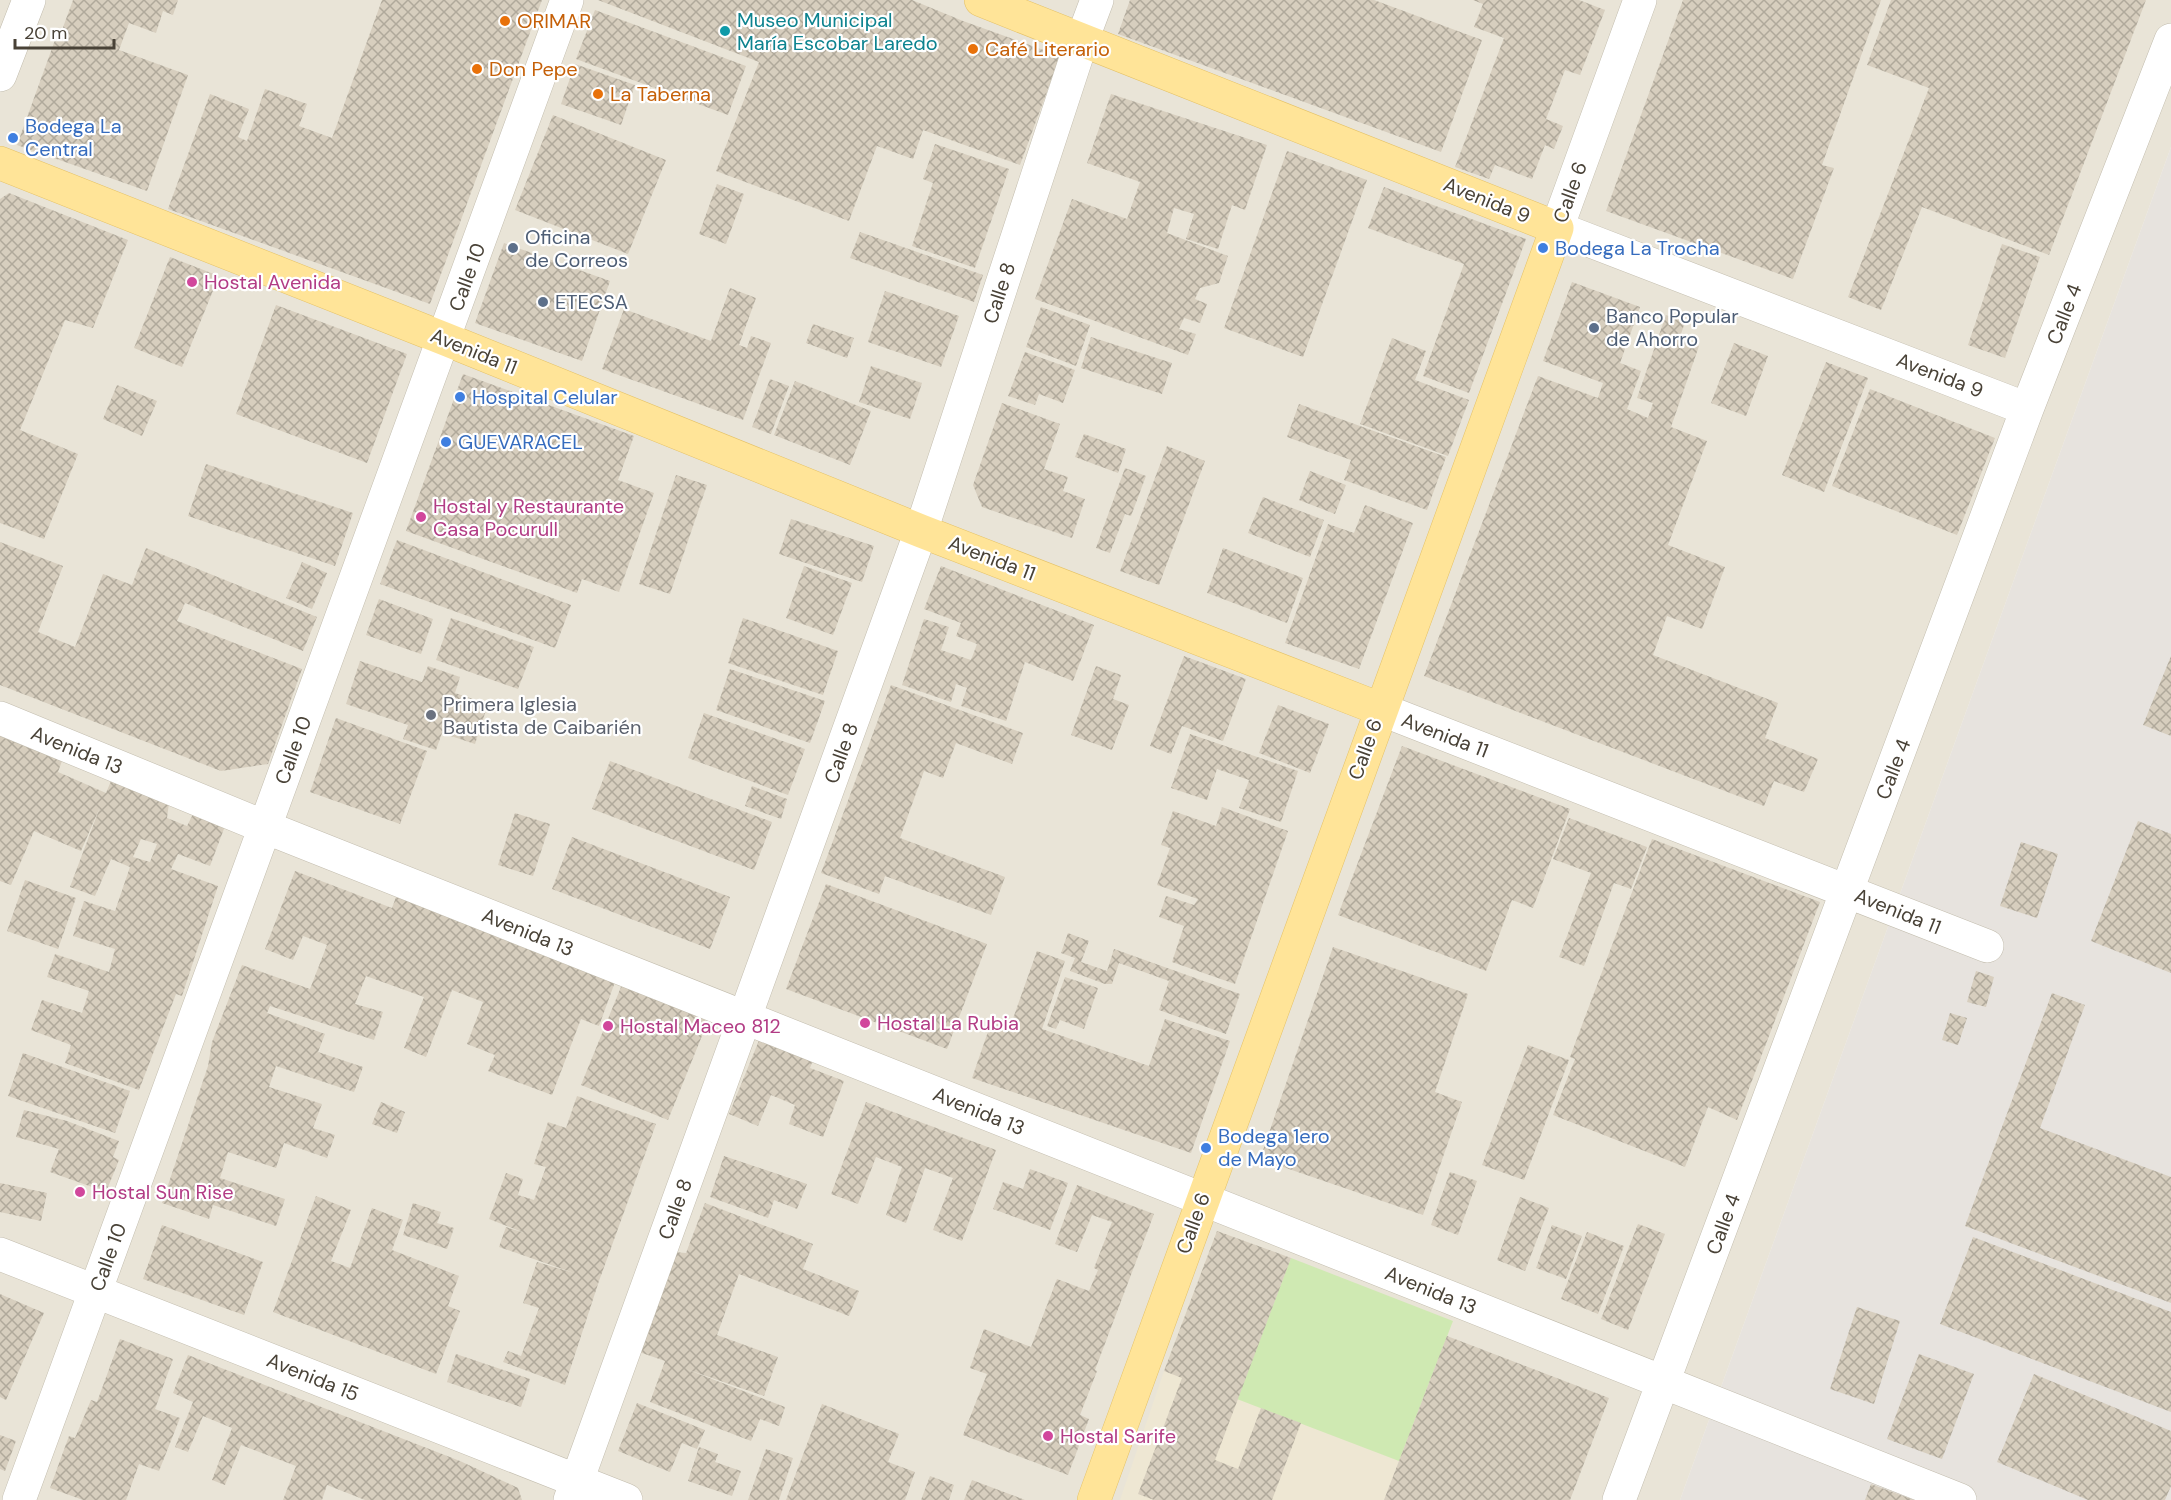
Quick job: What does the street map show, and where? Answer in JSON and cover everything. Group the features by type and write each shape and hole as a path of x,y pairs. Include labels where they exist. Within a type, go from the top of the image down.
{"main road":[{"name":"Avenida 9","path":"981,0 1557,228"},
{"name":"Avenida 11","path":"0,163 921,531 1380,709"},
{"name":"Calle 6","path":"1094,1500 1380,709 1557,228"}],"street":[{"path":"0,75 29,0"},
{"name":"Calle 10","path":"20,1500 567,0"},
{"name":"Calle 8","path":"574,1490 921,531 1097,0"},
{"name":"Calle 6","path":"1557,228 1640,0"},
{"name":"Calle 4","path":"1620,1500 2027,409 2171,40"},
{"name":"Avenida 9","path":"1557,228 2027,409"},
{"name":"Avenida 11","path":"1380,709 1987,946"},
{"name":"Avenida 13","path":"0,718 265,827 1960,1500"},
{"name":"Avenida 15","path":"0,1254 95,1291 574,1490 626,1500"}],"shaded area":[{"path":"0,0 2171,0 2171,147 1680,1500 0,1500"},
{"path":"2171,147 2171,1500 1680,1500"},
{"path":"1217,1231 1453,1321 1384,1500 1120,1500 1164,1371"}],"green space":[{"path":"1291,1258 1453,1321 1399,1461 1237,1399"}],"building":[{"path":"73,0 178,0 173,15 163,11 156,33 129,23 119,50 188,75 147,191 17,145 59,29 62,30"},
{"path":"382,0 542,0 430,304 168,209 210,94 249,109 238,137 247,141 265,89 307,104 299,126 332,138"},
{"path":"598,0 912,0 1060,56 1020,165 923,130 913,159 877,146 849,221 716,171 759,62"},
{"path":"1130,0 1374,0 1482,40 1441,152 1118,34"},
{"path":"1473,0 1579,0 1605,10 1580,75 1565,70 1546,119 1563,126 1554,149 1545,145 1532,179 1495,165 1489,179 1455,167 1504,38 1474,27 1483,4"},
{"path":"1683,0 1881,0 1822,165 1834,168 1793,279 1606,211"},
{"path":"1891,0 2146,0 2049,255 1922,207 1881,310 1848,297 1929,88 1867,65"},
{"path":"595,10 746,66 728,115 576,59"},
{"name":"La Taberna","path":"575,64 635,85 621,125 561,104"},
{"path":"1111,94 1267,145 1245,210 1232,205 1218,249 1186,239 1194,214 1174,208 1167,233 1151,227 1228,256 1219,283 1200,288 1195,299 1207,304 1200,323 1184,318 1179,329 1196,334 1188,355 1035,299 1072,199 1127,219 1140,182 1087,163"},
{"path":"553,115 666,160 628,254 515,210"},
{"path":"935,144 1009,169 975,268 912,246 933,183 923,179"},
{"path":"1287,151 1367,180 1303,357 1224,328"},
{"path":"717,184 744,194 726,244 699,234"},
{"path":"1384,187 1526,239 1469,393 1423,376 1464,264 1368,228"},
{"path":"9,193 128,240 93,328 65,320 20,430 78,454 44,539 0,523 0,199"},
{"path":"860,232 983,275 974,302 850,258"},
{"name":"ETECSA","path":"504,243 610,281 582,361 475,323"},
{"path":"2002,244 2040,257 2005,358 1968,345"},
{"path":"170,257 219,276 182,367 134,348"},
{"path":"1572,282 1640,307 1620,363 1641,371 1627,409 1648,418 1653,403 1637,398 1666,315 1685,322 1679,340 1699,346 1671,427 1707,441 1668,545 1725,567 1702,629 1667,616 1653,655 1778,703 1765,738 1818,759 1804,792 1774,781 1764,806 1424,676 1538,376 1598,398 1603,383 1543,361"},
{"path":"730,288 756,298 739,345 747,348 751,336 771,343 743,420 602,369 624,309 711,341"},
{"path":"885,291 959,316 941,367 868,342"},
{"path":"276,305 407,354 367,463 236,414"},
{"path":"1041,307 1090,325 1076,366 1026,347"},
{"path":"813,324 854,338 847,358 806,343"},
{"path":"1091,337 1172,363 1162,394 1081,368"},
{"path":"1392,338 1426,351 1415,380 1469,400 1448,456 1360,424"},
{"path":"1734,343 1768,356 1746,416 1711,403"},
{"path":"1025,352 1075,370 1063,403 1039,394 1035,405 1008,396"},
{"path":"1826,362 1868,378 1824,492 1782,475"},
{"path":"871,366 922,383 910,419 859,402"},
{"path":"463,374 634,436 618,480 654,493 619,592 582,579 577,593 406,531"},
{"path":"770,379 789,386 771,434 752,427"},
{"path":"795,381 871,411 850,465 774,435"},
{"path":"117,385 157,401 142,436 103,419"},
{"path":"1870,389 1995,438 1957,535 1832,486"},
{"path":"1002,403 1060,424 1044,469 1068,477 1063,491 1085,499 1072,538 982,507 973,485"},
{"path":"1299,404 1446,457 1427,510 1344,480 1351,460 1287,437"},
{"path":"1084,434 1126,449 1118,473 1075,457"},
{"path":"1167,446 1205,461 1159,585 1120,571"},
{"path":"206,464 353,513 335,566 188,516"},
{"path":"1125,468 1146,476 1131,516 1125,514 1110,553 1096,548"},
{"path":"1310,471 1346,485 1335,514 1299,500"},
{"path":"676,475 707,485 670,594 639,584"},
{"path":"1263,497 1324,520 1310,557 1248,533"},
{"path":"1365,505 1413,523 1359,669 1285,643 1328,524 1354,533"},
{"path":"791,519 874,546 862,582 779,554"},
{"path":"397,540 571,605 555,648 380,584"},
{"path":"0,542 63,566 38,632 75,647 103,574 132,585 146,548 317,617 303,651 185,603 177,621 302,669 268,764 221,771 0,685"},
{"path":"1223,548 1303,578 1287,623 1207,593"},
{"path":"302,562 327,573 312,609 286,598"},
{"path":"804,566 852,583 833,635 786,618"},
{"path":"941,566 1094,625 1073,681 1025,662 1006,721 961,706 967,688 956,684 951,702 902,685 924,619 949,627 941,650 971,660 977,644 956,636 961,623 924,609"},
{"path":"379,599 433,619 421,654 366,635"},
{"path":"451,618 534,647 518,689 436,660"},
{"path":"743,618 838,651 823,695 728,663"},
{"path":"1184,656 1246,679 1223,741 1182,726 1171,754 1150,746"},
{"path":"2171,656 2171,736 2143,725"},
{"name":"Primera Iglesia Bautista de Caibarién","path":"360,661 422,682 428,666 460,677 455,693 488,704 475,744 442,733 436,750 403,739 408,725 346,704"},
{"path":"1096,666 1121,675 1113,699 1129,705 1112,750 1071,735"},
{"path":"730,669 825,701 810,743 716,710"},
{"path":"891,685 1023,733 1012,764 956,743 943,778 924,771 900,838 1005,877 991,915 885,876 879,894 821,873"},
{"path":"1278,705 1329,724 1310,773 1259,753"},
{"path":"704,713 805,749 788,795 688,758"},
{"path":"336,718 427,751 400,824 310,792"},
{"path":"1190,734 1298,771 1281,822 1239,808 1249,780 1217,769 1207,800 1171,788"},
{"path":"0,736 62,761 58,772 106,793 111,781 169,803 167,818 187,826 193,814 225,826 210,866 178,854 171,869 218,886 182,996 176,994 139,1090 65,1063 71,1045 31,1030 42,1000 82,1013 89,991 47,977 55,954 109,972 115,949 73,936 84,901 115,911 130,867 111,859 95,896 70,887 100,807 81,851 34,831 11,885 0,881","holes":["141,839 157,844 150,862 133,857"]},
{"path":"1402,746 1570,809 1533,908 1512,900 1486,971 1338,915"},
{"path":"610,761 772,822 754,870 592,809"},
{"path":"752,786 787,799 781,819 745,806"},
{"path":"1222,807 1288,831 1235,984 1172,962 1184,926 1159,917 1166,896 1194,905 1198,899 1157,885 1170,848 1161,845 1173,811 1216,826"},
{"path":"515,813 550,824 533,876 498,865"},
{"path":"1569,818 1647,847 1631,889 1614,883 1584,966 1559,957 1591,873 1553,859"},
{"path":"2138,821 2171,834 2171,973 2091,941"},
{"path":"572,837 730,897 710,949 552,889"},
{"path":"1652,839 1820,902 1737,1120 1708,1107 1685,1167 1553,1115 1575,1059 1570,1057"},
{"path":"2021,842 2058,854 2037,918 2000,906"},
{"path":"295,871 392,908 396,897 615,982 599,1026 581,1019 552,1095 488,1071 495,1055 467,1044 483,1002 452,990 426,1057 404,1048 424,997 366,976 355,1004 383,1012 374,1040 270,1006 267,1013 325,1034 318,1052 363,1067 354,1092 276,1066 269,1087 322,1104 313,1128 335,1135 327,1158 284,1143 276,1168 228,1152 220,1178 285,1199 276,1226 213,1205 209,1219 162,1203 208,1066 212,1042 242,965 310,989 327,945 303,936 293,960 265,949"},
{"path":"25,880 76,898 58,949 7,931"},
{"path":"826,884 987,944 947,1049 786,989"},
{"path":"1068,933 1089,941 1081,962 1107,971 1114,949 1240,994 1226,1034 1159,1010 1169,981 1119,963 1112,984 1105,984 1070,971 1075,958 1061,953"},
{"path":"1333,947 1468,994 1435,1092 1462,1102 1423,1215 1260,1159"},
{"path":"1037,951 1065,961 1042,1029 1149,1066 1165,1019 1230,1041 1191,1153 972,1078 992,1020 1010,1027"},
{"path":"1976,971 1994,977 1986,1007 1967,1002"},
{"path":"1065,977 1098,988 1084,1029 1060,1020 1056,1029 1047,1026"},
{"path":"623,982 710,1016 668,1120 581,1085"},
{"path":"2052,993 2085,1005 2040,1128 2171,1177 2171,1303 1965,1226"},
{"path":"1950,1013 1967,1018 1958,1045 1942,1040"},
{"path":"762,1033 815,1054 810,1068 844,1081 823,1137 789,1124 795,1105 771,1095 758,1126 729,1114"},
{"path":"1528,1045 1569,1060 1524,1180 1482,1165"},
{"path":"23,1053 130,1091 115,1133 8,1096"},
{"path":"577,1096 656,1124 599,1281 565,1385 503,1362 508,1351 521,1356 539,1308 523,1303 537,1262 574,1273 499,1247 506,1227 525,1233 489,1219 506,1173 523,1179 518,1195 534,1200 546,1167 534,1164 548,1122 566,1128"},
{"path":"381,1102 405,1112 397,1133 372,1124"},
{"path":"866,1102 996,1150 962,1241 933,1230 953,1178 925,1168 906,1223 886,1215 902,1167 876,1157 858,1204 831,1194"},
{"path":"24,1110 67,1121 119,1141 113,1157 119,1160 106,1192 50,1172 59,1149 16,1137"},
{"path":"724,1156 807,1184 797,1209 774,1200 768,1218 710,1197"},
{"path":"1030,1169 1068,1183 1050,1230 993,1209 1003,1182 1023,1189"},
{"path":"1450,1172 1477,1181 1458,1235 1431,1225"},
{"path":"0,1183 47,1193 41,1221 0,1212"},
{"path":"1077,1185 1154,1214 1080,1415 1089,1419 1068,1475 963,1435 987,1374 970,1368 984,1329 1031,1347 1057,1279 1089,1291 1098,1270 1094,1268 1112,1222 1092,1215 1077,1252 1055,1244"},
{"path":"316,1196 351,1210 331,1261 350,1268 372,1208 403,1220 392,1250 459,1276 448,1306 460,1311 436,1374 273,1312"},
{"path":"1520,1197 1549,1208 1525,1271 1497,1260"},
{"path":"413,1203 441,1212 437,1223 454,1228 447,1249 403,1235"},
{"path":"705,1203 813,1244 803,1269 859,1291 849,1316 739,1274 717,1335 778,1357 764,1396 686,1369 785,1407 779,1426 760,1419 751,1441 650,1402 665,1361 639,1352 674,1252 686,1253"},
{"path":"1638,1224 1665,1234 1628,1330 1601,1319"},
{"path":"162,1225 263,1262 244,1315 143,1279"},
{"path":"1552,1225 1582,1236 1566,1279 1536,1268"},
{"path":"1217,1231 1291,1258 1215,1460 1238,1469 1261,1408 1301,1423 1272,1500 1154,1500 1138,1494 1182,1378 1164,1371"},
{"path":"1587,1232 1624,1246 1598,1314 1561,1299"},
{"path":"1973,1237 2171,1312 2171,1412 1940,1324"},
{"path":"0,1294 44,1313 6,1400 0,1397"},
{"path":"1857,1307 1900,1321 1874,1404 1830,1389"},
{"path":"1447,1336 1609,1398 1570,1500 1384,1500"},
{"path":"120,1339 173,1359 155,1409 180,1418 159,1471 139,1464 126,1500 83,1500 50,1488 69,1436 75,1438 91,1400 97,1402"},
{"path":"456,1354 530,1379 521,1407 447,1382"},
{"path":"1919,1354 1974,1374 1942,1459 1887,1439"},
{"path":"188,1355 460,1461 518,1488 522,1500 365,1500 327,1485 322,1500 283,1500 296,1466 241,1445 225,1485 212,1480 232,1428 203,1416 188,1452 175,1447 193,1402 173,1393"},
{"path":"2034,1374 2171,1431 2171,1486 2165,1500 2088,1500 1997,1462"},
{"path":"637,1403 705,1430 697,1449 682,1443 670,1472 618,1451"},
{"path":"822,1404 899,1434 888,1462 915,1472 905,1500 786,1500"},
{"path":"0,1435 16,1441 5,1471 0,1469"},
{"path":"699,1447 718,1454 715,1462 741,1471 732,1496 688,1481"},
{"path":"766,1449 793,1458 779,1500 748,1500"},
{"path":"930,1476 954,1485 949,1500 921,1500"},
{"path":"972,1480 1025,1500 964,1500"},
{"path":"1871,1484 1914,1500 1865,1500"}],"place":[{"name":"ORIMAR","path":"505,21"},
{"name":"Museo Municipal María Escobar Laredo","path":"725,31"},
{"name":"Café Literario","path":"973,49"},
{"name":"Don Pepe","path":"477,69"},
{"name":"La Taberna","path":"598,94"},
{"name":"Bodega La Central","path":"13,138"},
{"name":"Oficina de Correos","path":"513,248"},
{"name":"Bodega La Trocha","path":"1543,248"},
{"name":"Hostal Avenida","path":"192,282"},
{"name":"ETECSA","path":"543,302"},
{"name":"Banco Popular de Ahorro","path":"1594,328"},
{"name":"Hospital Celular","path":"460,397"},
{"name":"GUEVARACEL","path":"446,442"},
{"name":"Hostal y Restaurante Casa Pocurull","path":"421,517"},
{"name":"Primera Iglesia Bautista de Caibarién","path":"431,715"},
{"name":"Hostal La Rubia","path":"865,1023"},
{"name":"Hostal Maceo 812","path":"608,1026"},
{"name":"Bodega 1ero de Mayo","path":"1206,1148"},
{"name":"Hostal Sun Rise","path":"80,1192"},
{"name":"Hostal Sarife","path":"1048,1436"}]}
